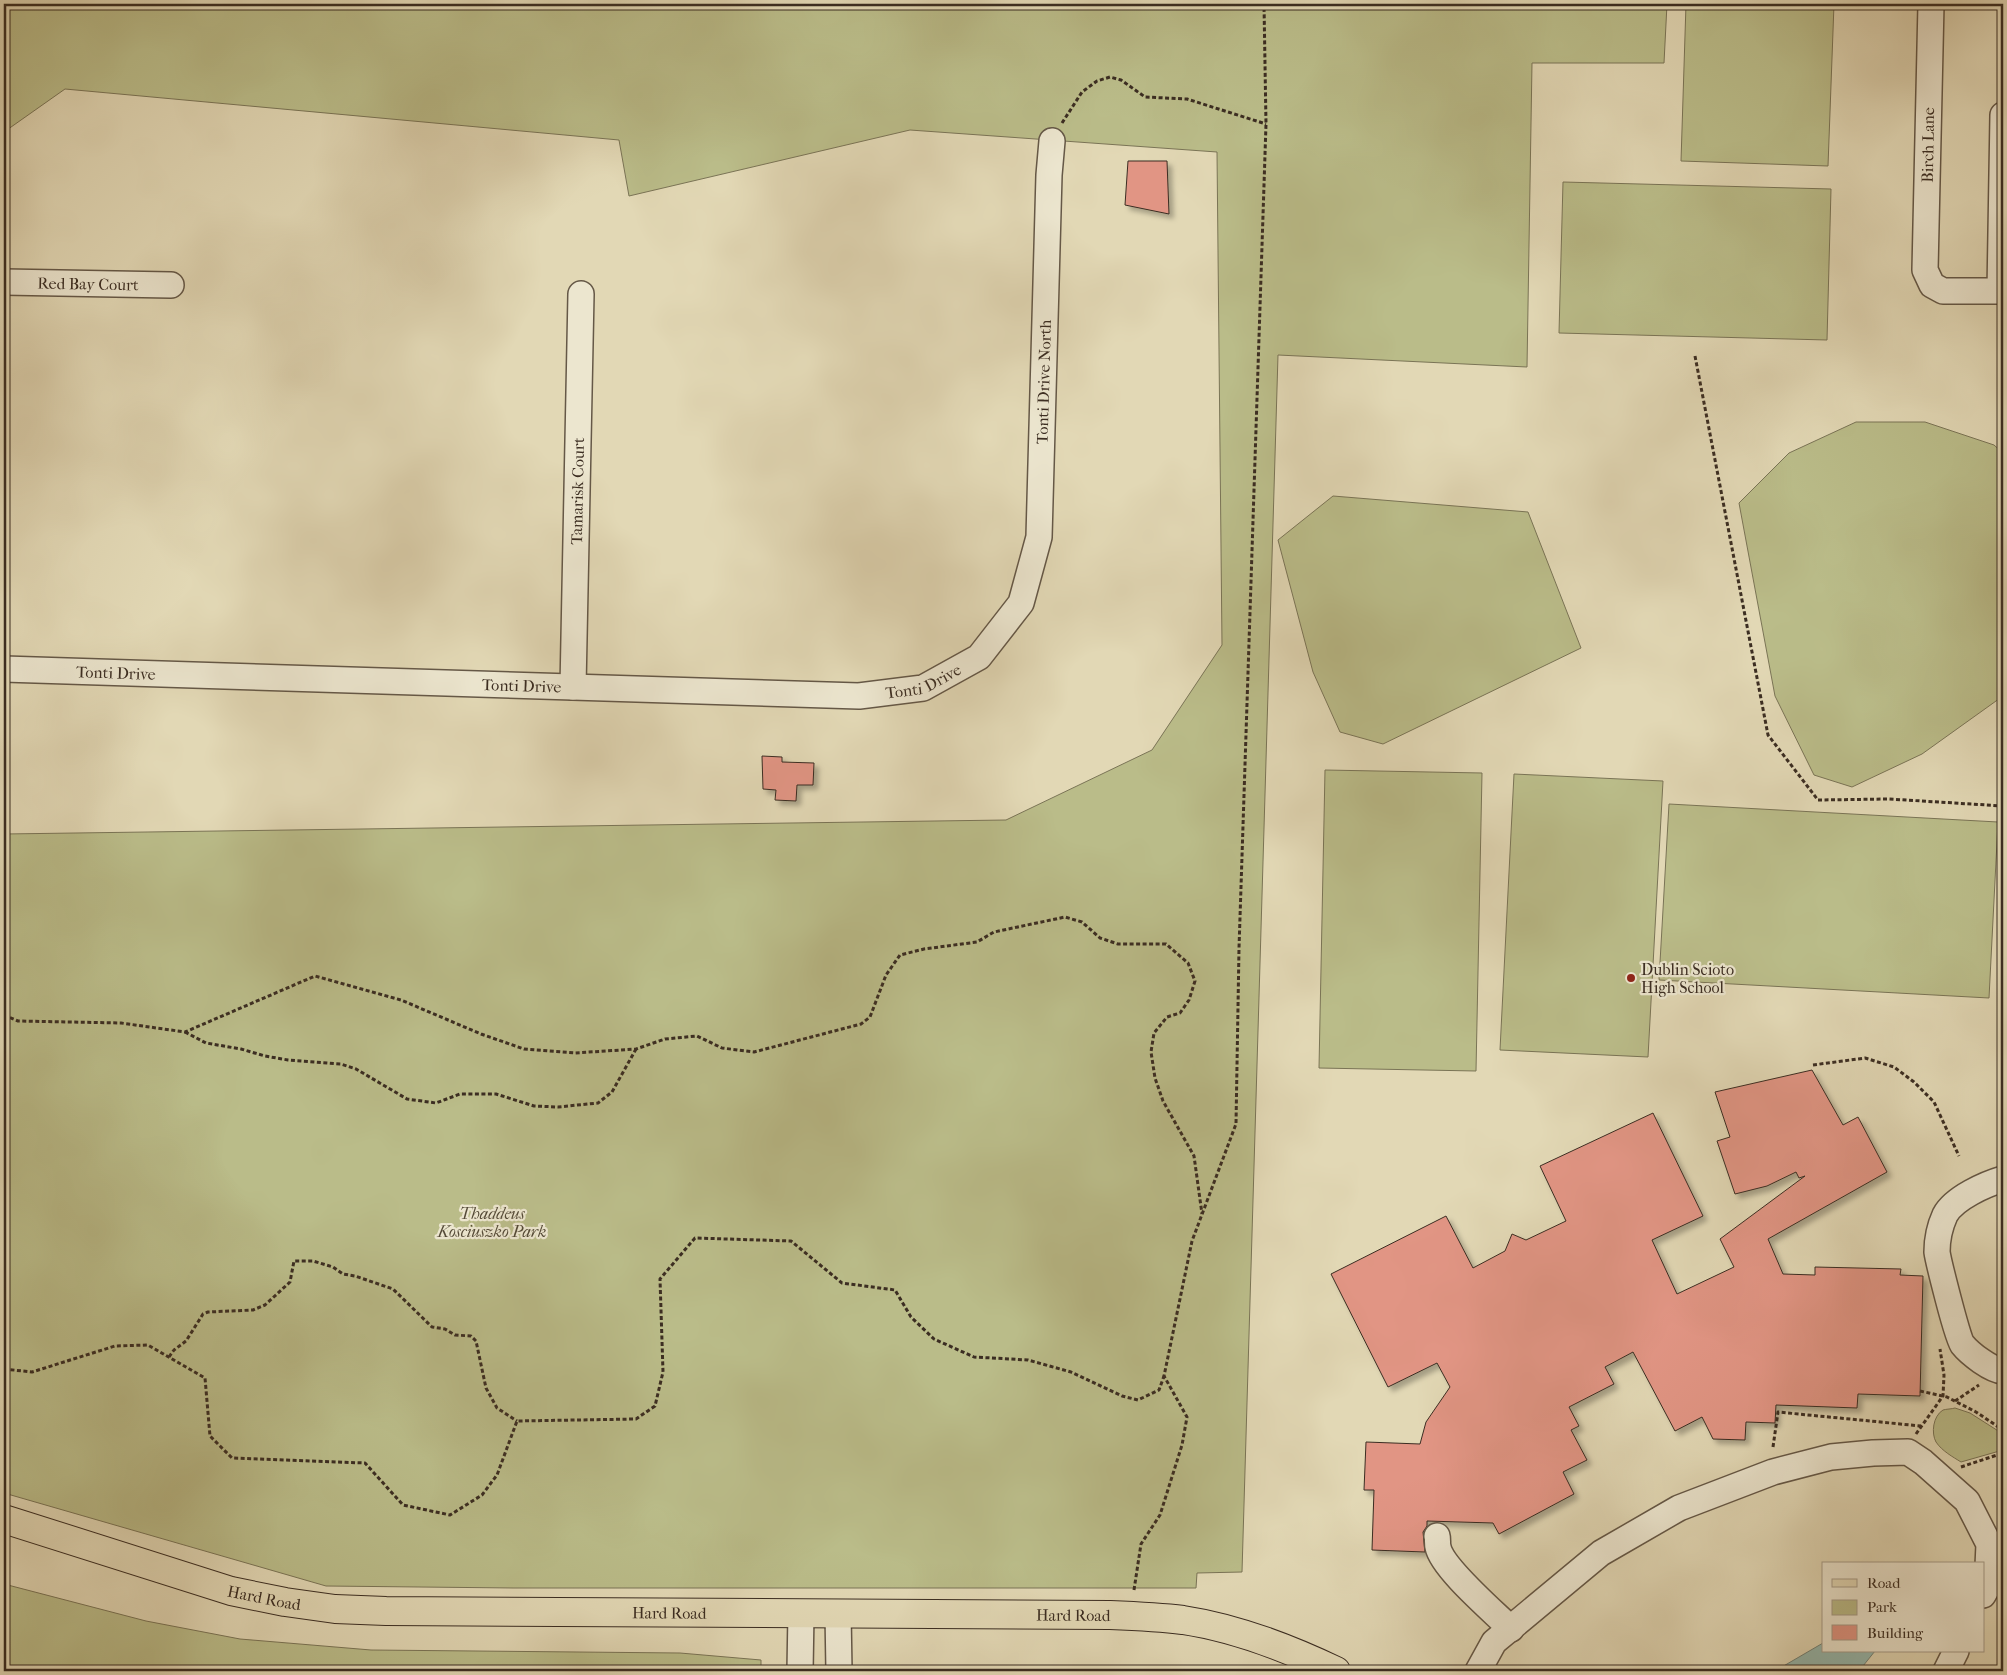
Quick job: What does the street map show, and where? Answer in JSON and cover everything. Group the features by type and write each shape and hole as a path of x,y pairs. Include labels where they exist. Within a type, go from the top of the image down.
{"main road":[{"name":"Hard Road","path":"4,1519 231,1592 335,1609 1151,1617 1216,1627 1252,1637 1336,1671"}],"street":[{"name":"Birch Lane","path":"1931,4 1925,270 1932,285 1943,291 2002,291"},
{"path":"2002,291 2003,115"},
{"name":"Tonti Drive North","path":"1011,616 1021,603 1039,537 1049,168 1052,141"},
{"name":"Red Bay Court","path":"4,282 171,285"},
{"name":"Tamarisk Court","path":"573,687 581,294"},
{"name":"Tonti Drive","path":"4,670 859,696 923,688 979,657 1011,616"},
{"path":"2001,1371 1976,1358 1961,1343 1937,1253 1939,1231 1946,1213 1957,1202 1985,1184 2003,1179"},
{"path":"1478,1671 1494,1642 1601,1553 1679,1508 1773,1472 1821,1460 1873,1453 1908,1452 1923,1462 1967,1501 1988,1544 1986,1588 1984,1593"},
{"path":"1437,1536 1438,1548 1458,1578 1511,1628"},
{"path":"800,1671 801,1613"},
{"path":"838,1613 839,1671"},
{"path":"1946,1671 1956,1652"}],"path":[{"path":"169,1357 174,1350 186,1341 203,1314 208,1312 253,1310 266,1305 290,1282 294,1261 313,1261 333,1267 343,1274 355,1276 393,1289 432,1327 445,1329 455,1335 471,1336 476,1341 486,1388 497,1408 516,1422 636,1419 656,1406 663,1372 660,1279 696,1238 791,1240 842,1283 895,1290 911,1317 934,1339 974,1357 1028,1360 1071,1372 1122,1396 1138,1400 1159,1390 1164,1376 1192,1240 1236,1124 1239,948 1266,124 1264,4"},
{"path":"1052,141 1082,92 1097,81 1110,77 1121,80 1145,97 1187,99 1266,124"},
{"path":"1695,356 1768,735 1818,800 1889,800 2003,806"},
{"path":"185,1032 315,976 401,1000 481,1034 524,1049 575,1053 636,1049 665,1038 697,1036 722,1048 754,1052 861,1024 870,1018 886,974 900,955 924,949 977,942 994,932 1065,917 1082,922 1100,938 1118,944 1166,944 1188,963 1194,981 1189,1000 1180,1013 1167,1018 1154,1033 1151,1052 1154,1078 1163,1101 1194,1156 1202,1214"},
{"path":"4,1015 18,1021 121,1022 185,1032 206,1043 241,1049 266,1056 288,1060 340,1064 356,1069 407,1099 436,1103 460,1094 496,1094 534,1106 558,1107 598,1103 612,1092 636,1049"},
{"path":"1813,1065 1865,1058 1894,1067 1914,1082 1934,1102 1959,1156"},
{"path":"4,1369 32,1372 115,1346 148,1345 205,1378 210,1436 232,1458 365,1463 403,1505 450,1515 482,1495 497,1475 516,1422"},
{"path":"1908,1452 1912,1439 1943,1396 1944,1375 1940,1348"},
{"path":"1955,1401 2001,1371"},
{"path":"1134,1590 1141,1544 1160,1515 1182,1445 1187,1417 1164,1376"},
{"path":"1920,1391 1943,1396 1955,1401 2003,1430"},
{"path":"1773,1447 1778,1412 1922,1426"}],"green space":[{"name":"Thaddeus Kosciuszko Park","path":"4,4 1667,4 1664,63 1532,63 1527,367 1278,355 1242,1572 1197,1573 1196,1588 513,1588 326,1586 4,1493 4,834 1006,820 1152,750 1222,645 1217,152 910,130 629,196 619,140 65,89 4,132"},
{"path":"1686,4 1834,4 1828,166 1681,161"},
{"path":"1563,182 1831,189 1827,340 1559,333"},
{"path":"1856,422 1925,422 1994,445 2003,453 2003,696 1922,754 1852,787 1814,775 1775,696 1739,503 1789,453"},
{"path":"1333,496 1528,512 1581,648 1383,744 1340,732 1313,672 1278,540"},
{"path":"1325,770 1482,773 1476,1071 1319,1068"},
{"path":"1514,774 1663,781 1648,1057 1500,1050"},
{"path":"1669,804 1998,822 1989,998 1659,980"},
{"path":"1955,1408 1970,1413 2003,1434 2003,1450 1961,1462 1944,1451 1934,1438 1935,1420 1943,1410"},
{"path":"4,1584 146,1621 240,1639 371,1650 680,1653 761,1660 761,1671 4,1671"}],"water":[{"path":"1822,1644 1822,1652 1874,1652 1859,1671 1775,1671"}],"building":[{"path":"1128,161 1167,161 1169,214 1125,205"},
{"path":"762,756 782,757 782,762 814,763 813,785 797,785 796,801 775,800 776,790 763,789"},
{"path":"1812,1070 1843,1125 1858,1117 1887,1172 1768,1239 1783,1274 1815,1275 1815,1267 1901,1269 1900,1275 1923,1276 1920,1396 1858,1394 1857,1408 1776,1405 1775,1423 1746,1422 1745,1440 1713,1439 1702,1417 1675,1431 1633,1352 1605,1367 1614,1384 1569,1407 1579,1426 1571,1430 1587,1460 1563,1472 1574,1494 1499,1534 1493,1523 1427,1521 1427,1526 1423,1532 1425,1552 1372,1550 1374,1490 1364,1490 1366,1442 1420,1444 1426,1422 1450,1387 1437,1363 1388,1387 1331,1274 1446,1216 1473,1268 1505,1251 1512,1234 1526,1240 1566,1221 1540,1166 1653,1113 1703,1216 1652,1240 1677,1294 1734,1267 1720,1239 1805,1176 1799,1178 1796,1172 1767,1186 1735,1194 1717,1141 1730,1137 1715,1092"}],"place":[{"name":"Dublin Scioto High School","path":"1631,978"}]}
